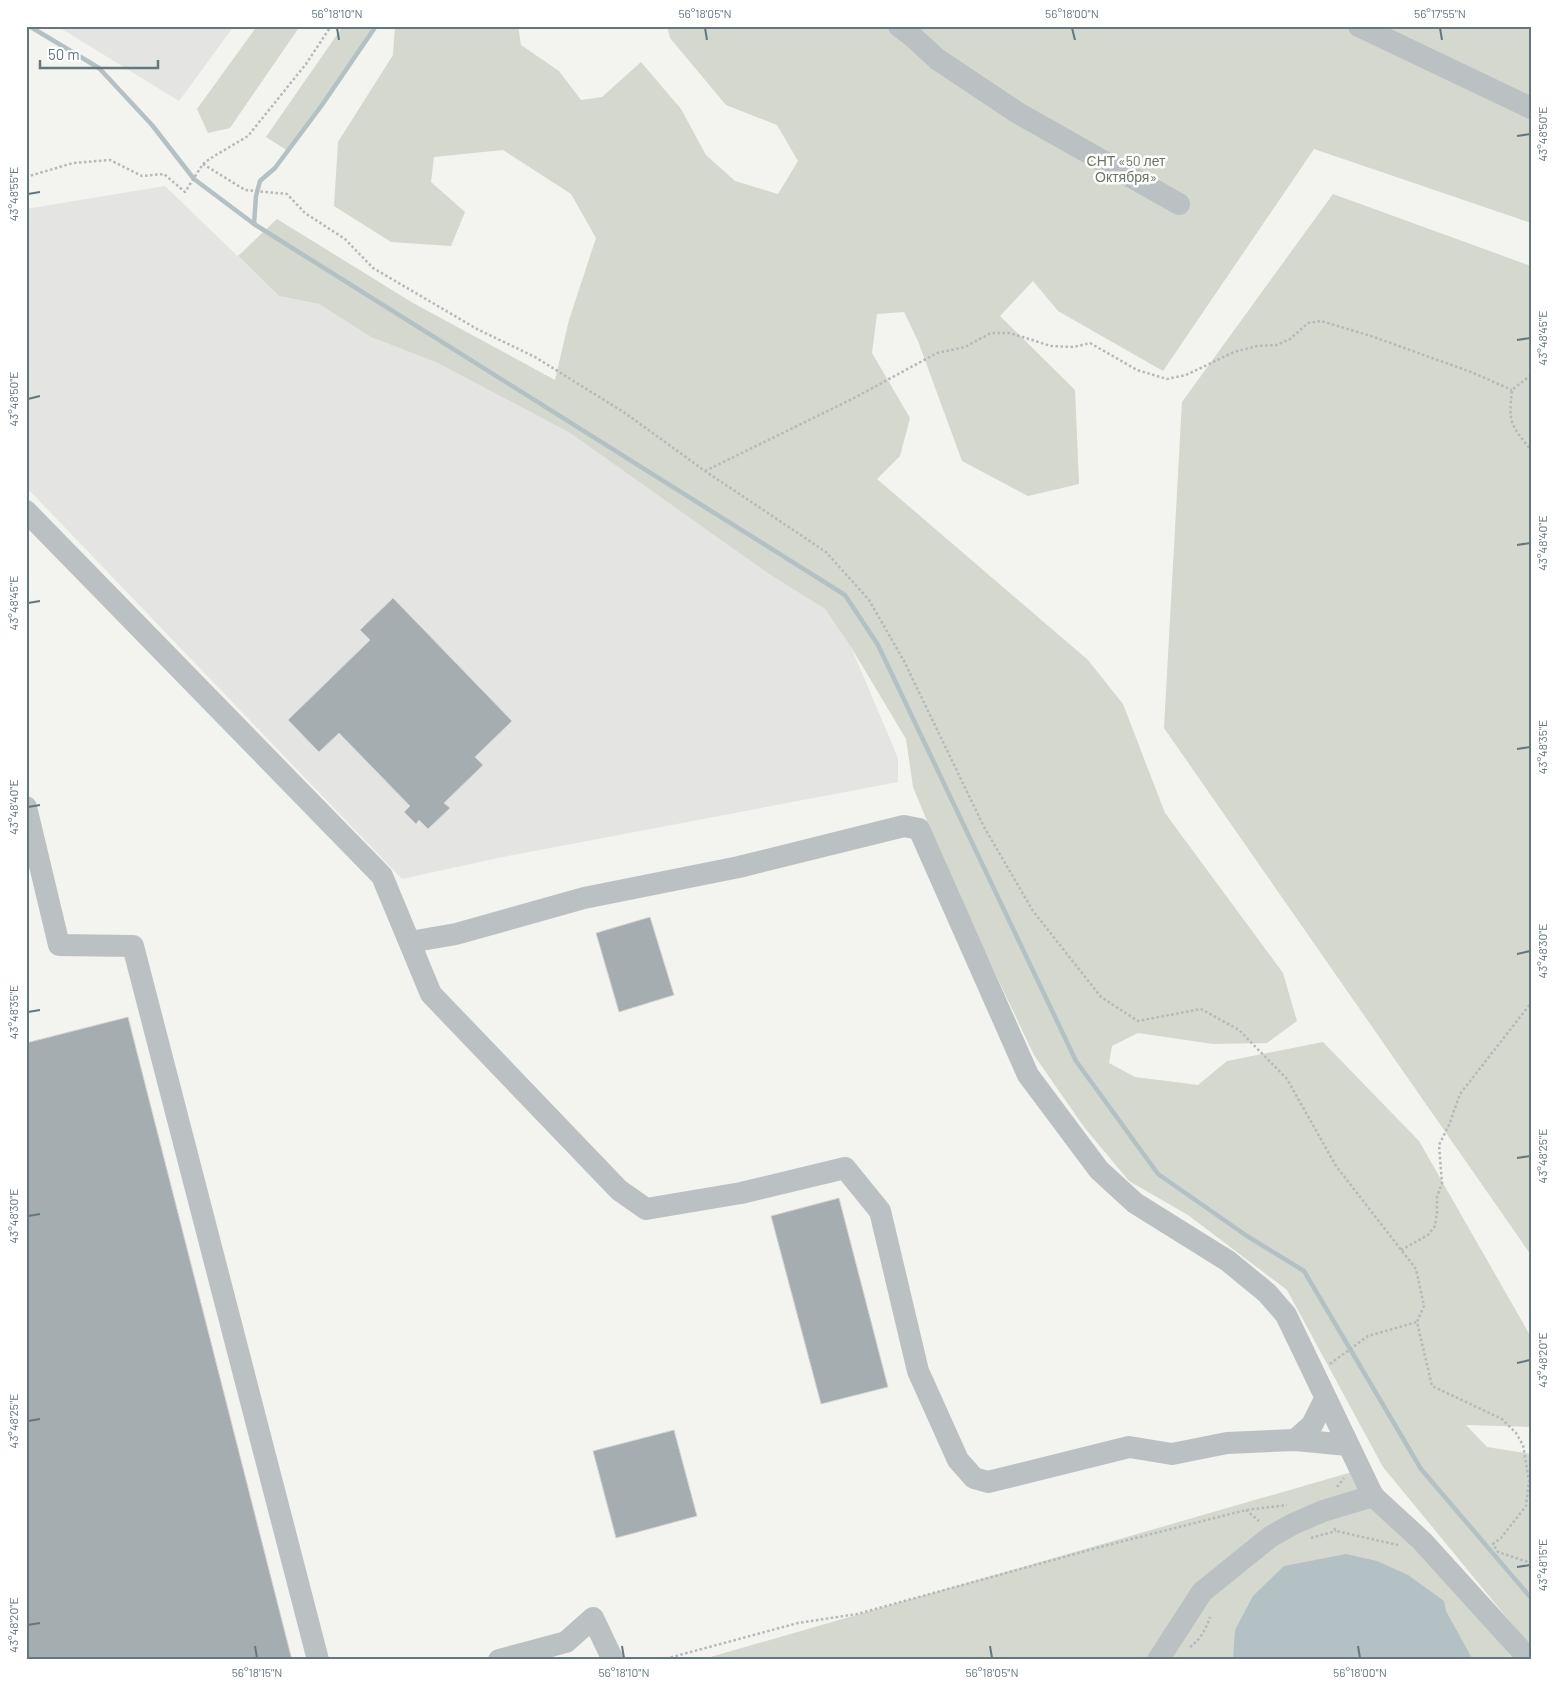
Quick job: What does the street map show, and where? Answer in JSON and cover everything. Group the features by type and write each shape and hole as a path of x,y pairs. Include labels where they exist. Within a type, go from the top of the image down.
{"street":[{"path":"1360,26 1531,108"},
{"path":"911,29 937,59 1018,113 1179,204"},
{"path":"26,511 382,876 432,994 619,1190 646,1209 741,1193 845,1168 880,1211 918,1371 958,1460 974,1478 988,1482 1129,1447 1172,1454 1227,1444 1295,1440 1351,1451"},
{"path":"26,807 59,945 133,946 318,1660"},
{"path":"410,942 456,934 584,898 739,867 904,826 919,829 1028,1075 1099,1170 1135,1203 1228,1261 1267,1293 1286,1315 1373,1496 1422,1541 1530,1660"},
{"path":"1295,1440 1312,1425 1325,1399"},
{"path":"1158,1660 1202,1592 1270,1536 1323,1511 1373,1496"},
{"path":"499,1660 566,1642 593,1618 613,1660"}],"path":[{"path":"26,177 73,163 110,160 142,176 164,174 186,192 203,164 248,136 306,64 331,26"},
{"path":"203,164 244,190 287,194 305,213 345,239 373,268 477,329 535,357 625,413 705,471 826,552 869,600 904,661 984,827 1032,911 1101,997 1138,1021 1201,1009 1239,1030 1287,1079 1336,1166 1416,1269 1424,1306 1417,1322 1432,1386 1502,1419 1523,1444 1529,1481 1526,1506 1501,1538 1493,1544 1498,1552 1531,1563"},
{"path":"705,471 854,398 937,353 965,348 991,333 1010,334 1051,346 1074,347 1090,343 1137,370 1167,379 1186,375 1234,352 1258,346 1276,345 1290,339 1308,323 1321,321 1370,336 1471,372 1512,390"},
{"path":"1531,375 1512,390 1509,412 1512,424 1531,450"},
{"path":"1401,1250 1428,1235 1435,1226 1437,1197 1442,1183 1438,1145 1460,1094 1531,1002"},
{"path":"1330,1364 1368,1336 1417,1322"},
{"path":"1334,1490 1344,1478 1351,1451"},
{"path":"661,1660 798,1623 857,1614 1104,1546 1246,1510 1295,1504"},
{"path":"1323,1511 1336,1531 1399,1546"}],"shaded area":[{"path":"57,26 234,26 179,101"},
{"path":"165,186 279,296 319,304 371,337 438,363 570,433 769,574 825,609 851,647 898,758 898,782 498,858 402,879 26,487 26,209"},
{"path":"1346,1554 1377,1561 1408,1575 1444,1601 1446,1611 1473,1660 1233,1660 1235,1630 1253,1596 1284,1566"}],"green space":[{"path":"257,26 300,26 230,128 208,133 197,109"},
{"path":"343,26 386,26 373,30 288,151 266,137"},
{"name":"СНТ «50 лет Октября»","path":"395,26 518,26 521,45 559,71 581,100 602,97 641,62 681,109 706,155 735,181 778,194 798,161 777,125 726,105 670,38 667,26 1531,26 1531,223 1314,149 1163,371 1058,311 1033,281 1000,316 1075,390 1079,484 1028,496 962,461 918,341 904,312 877,314 872,353 910,418 900,456 877,479 1088,660 1123,704 1165,813 1283,973 1297,1021 1267,1043 1213,1044 1138,1033 1112,1046 1109,1063 1135,1077 1198,1085 1227,1061 1323,1042 1419,1141 1531,1337 1531,1427 1466,1425 1487,1447 1531,1454 1531,1647 1383,1467 1287,1290 1188,1215 1129,1181 1084,1127 1034,1055 956,891 913,787 906,739 851,647 825,609 769,574 570,433 438,363 371,337 319,304 279,296 238,256 277,219 413,303 555,380 569,320 596,238 571,194 503,150 434,157 431,182 465,212 451,246 391,242 334,206 338,142 393,55"},
{"path":"1333,194 1531,266 1531,1255 1164,728 1182,402"},
{"path":"1366,1468 1514,1660 700,1660"}],"building":[{"path":"393,598 512,721 475,757 483,765 444,803 450,808 428,829 419,820 416,824 404,812 410,806 339,733 319,752 288,720 370,640 360,630"},
{"path":"650,917 674,995 619,1012 596,933"},
{"path":"128,1017 292,1660 26,1660 26,1043"},
{"path":"839,1198 888,1387 821,1404 771,1216"},
{"path":"674,1430 697,1516 616,1538 593,1451"}],"waterway":[{"path":"29,26 99,68 152,125 194,179 254,224 845,595 878,645 1076,1061 1158,1174 1247,1236 1304,1271 1421,1469 1531,1598"},
{"path":"254,224 256,196 260,181 275,168 322,105 376,26"}]}
